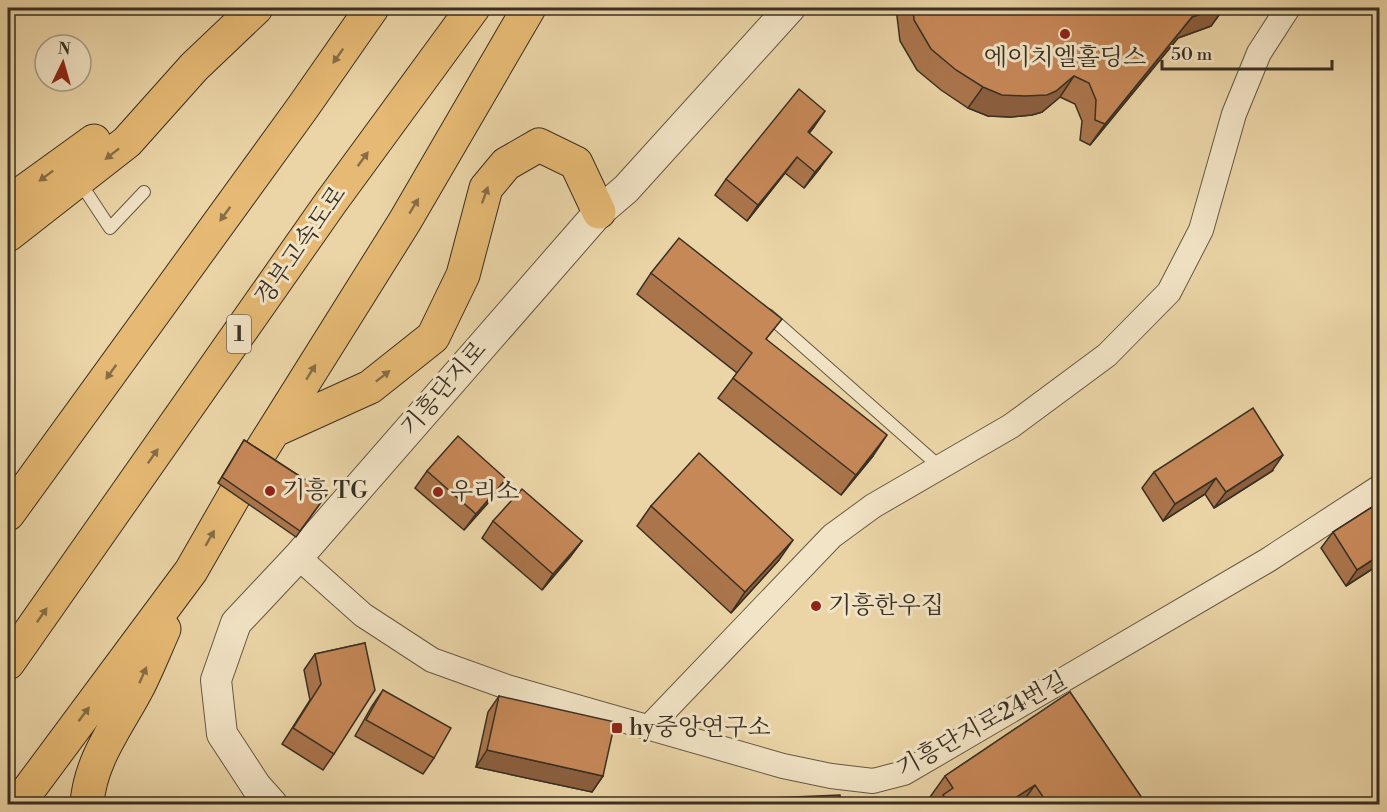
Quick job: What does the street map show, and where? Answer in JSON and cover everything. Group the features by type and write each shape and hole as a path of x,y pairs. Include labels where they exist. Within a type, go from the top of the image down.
{"highway":[{"path":"8,235 127,142 194,66 256,8"},
{"path":"8,514 303,107 372,8"},
{"name":"경부고속도로","path":"8,663 331,202 473,8"},
{"path":"18,804 191,571 275,430 405,221 529,8"},
{"path":"8,203 194,66"},
{"path":"275,430 370,387 433,337 463,275 486,188 506,164 539,145 576,163 599,212"},
{"path":"87,804 93,772 108,737 139,685 191,571"}],"street":[{"name":"기흥단지로","path":"272,804 256,786 222,734 216,680 236,623 298,557 599,212 626,189 789,8"},
{"path":"648,728 831,536 873,506 1011,426 1107,355 1169,292 1201,230 1234,114 1259,53 1288,8"},
{"name":"기흥단지로24번길","path":"298,557 363,615 432,660 507,687 783,766 831,776 873,781 904,773 1268,560 1380,487"}],"lane":[{"path":"79,180 110,228 144,192"},
{"path":"755,303 940,467"}],"building":[{"path":"913,8 1219,8 1192,17 1105,124 1095,120 1096,100 1089,83 1074,76 1056,91 1047,95 1002,95 983,87 956,70 931,49 914,20"},
{"path":"799,89 825,111 808,132 832,152 815,172 797,157 758,205 726,179"},
{"path":"679,238 782,319 766,339 887,435 856,475 733,378 752,353 651,273"},
{"path":"1253,408 1283,455 1226,492 1216,478 1175,504 1154,472"},
{"path":"458,436 506,479 476,514 427,471"},
{"name":"기흥 TG","path":"244,440 327,494 300,531 222,477"},
{"path":"699,453 793,540 745,592 651,506"},
{"path":"522,489 582,541 553,574 493,521"},
{"path":"1380,502 1380,555 1357,570 1333,532"},
{"path":"365,643 375,690 334,754 293,728 321,684 315,654"},
{"path":"383,690 451,728 434,758 366,720"},
{"path":"1070,692 1146,804 1048,804 1035,785 1006,804 950,804 943,795 953,788 945,776"},
{"path":"499,696 615,722 603,776 487,750"},
{"path":"840,795 841,804 771,804 770,798"}],"place":[{"name":"에이치엘홀딩스","path":"1065,34"},
{"name":"기흥 TG","path":"270,491"},
{"name":"우리소","path":"438,492"},
{"name":"기흥한우집","path":"816,606"},
{"name":"hy중앙연구소","path":"617,728"}]}
